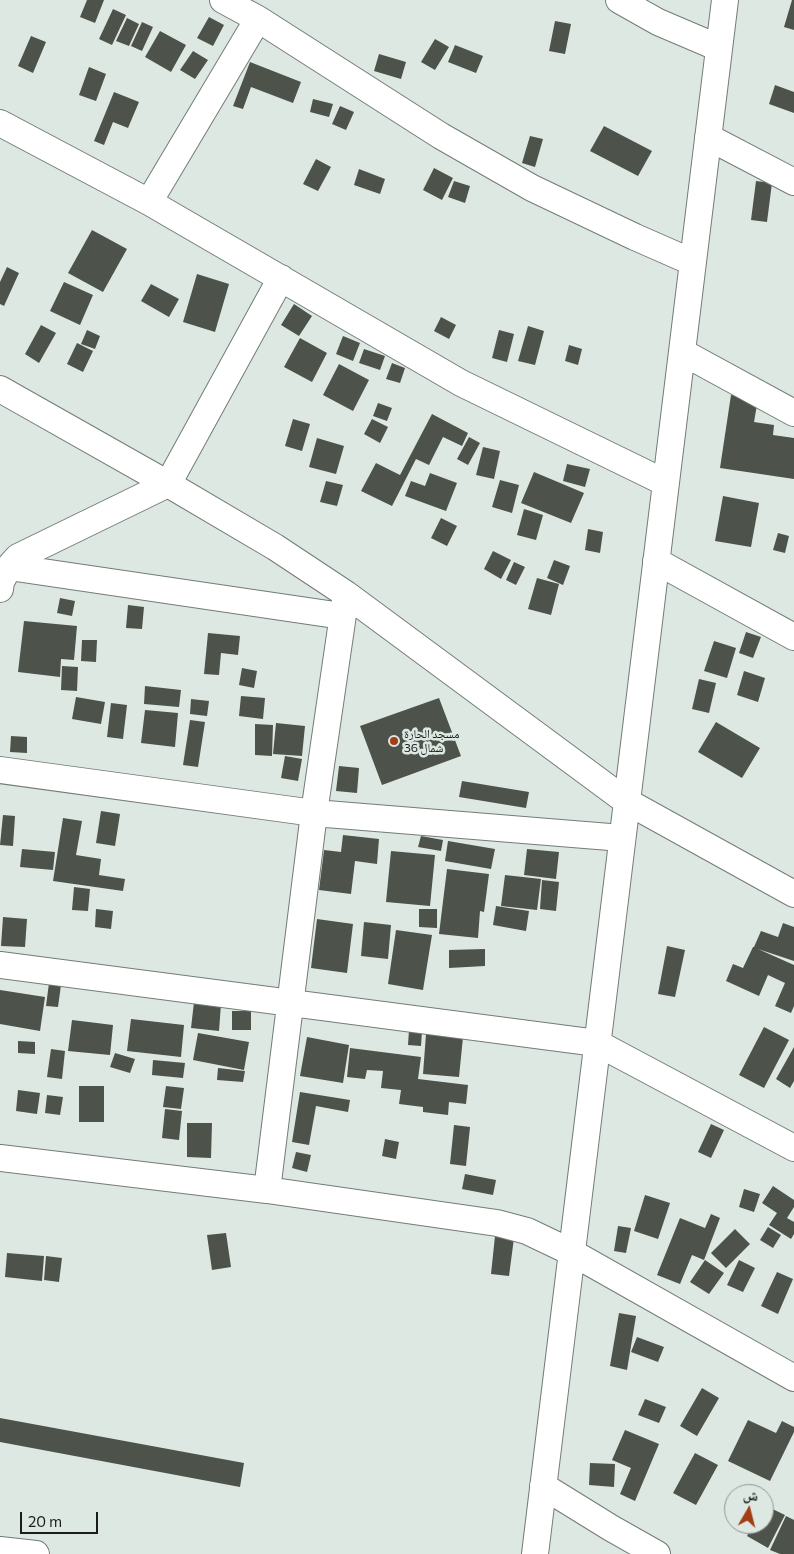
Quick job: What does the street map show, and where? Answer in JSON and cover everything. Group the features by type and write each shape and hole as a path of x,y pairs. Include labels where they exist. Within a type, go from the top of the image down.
{"street":[{"path":"618,0 658,22 719,48"},
{"path":"534,1554 725,0"},
{"path":"149,202 240,7 441,136 532,188 692,262"},
{"path":"0,123 149,202 461,383 666,483"},
{"path":"708,137 794,182"},
{"path":"281,278 168,484 18,557 4,578 344,605"},
{"path":"682,352 794,413"},
{"path":"0,388 275,547 344,605 626,801 794,894"},
{"path":"656,561 794,637"},
{"path":"268,1190 314,813 344,605"},
{"path":"0,770 314,813 622,838"},
{"path":"0,965 597,1043 794,1148"},
{"path":"0,1158 268,1190 497,1223 527,1231 571,1252 794,1378"},
{"path":"543,1486 657,1554"},
{"path":"0,1550 36,1554"}],"building":[{"path":"87,0 104,0 95,23 80,17"},
{"path":"792,0 794,0 794,30 784,27"},
{"path":"113,9 126,15 112,45 99,39"},
{"path":"209,17 224,25 213,46 197,38"},
{"path":"127,18 139,24 129,46 116,41"},
{"path":"555,21 571,24 565,54 549,51"},
{"path":"142,22 153,27 142,51 131,46"},
{"path":"160,31 186,45 171,72 145,57"},
{"path":"31,36 46,42 33,73 18,66"},
{"path":"435,39 449,47 435,70 421,62"},
{"path":"455,45 483,56 476,73 448,62"},
{"path":"193,51 208,60 195,79 180,70"},
{"path":"379,54 406,62 401,79 374,71"},
{"path":"250,62 301,82 293,103 251,87 243,109 233,106"},
{"path":"89,67 106,74 96,101 79,95"},
{"path":"775,85 794,92 794,113 769,104"},
{"path":"114,92 139,102 128,128 113,122 104,145 94,141"},
{"path":"313,99 333,104 329,117 310,112"},
{"path":"340,106 354,112 346,130 332,124"},
{"path":"604,126 652,151 638,176 590,151"},
{"path":"530,136 543,139 535,167 522,163"},
{"path":"316,159 331,167 318,191 303,184"},
{"path":"434,168 453,178 442,200 423,190"},
{"path":"359,169 385,179 380,194 354,185"},
{"path":"454,181 470,186 465,203 448,197"},
{"path":"756,181 772,183 767,222 751,220"},
{"path":"92,230 127,249 103,292 68,273"},
{"path":"7,267 19,273 4,306 0,304 0,282"},
{"path":"197,274 229,284 215,332 183,322"},
{"path":"64,282 93,295 80,325 50,311"},
{"path":"151,284 179,299 169,317 141,301"},
{"path":"294,304 312,316 299,336 281,325"},
{"path":"441,317 456,325 449,339 434,331"},
{"path":"41,325 56,333 39,363 25,354"},
{"path":"528,326 544,331 535,365 518,361"},
{"path":"87,330 100,336 95,349 81,344"},
{"path":"499,330 514,334 507,362 492,358"},
{"path":"343,336 360,343 353,361 336,354"},
{"path":"300,338 327,353 312,382 284,367"},
{"path":"77,343 93,351 83,372 67,364"},
{"path":"569,345 582,349 578,365 565,361"},
{"path":"364,349 385,356 380,370 359,363"},
{"path":"392,363 405,368 400,383 386,379"},
{"path":"339,364 369,380 353,411 323,395"},
{"path":"731,395 758,399 754,422 774,425 773,435 794,438 794,479 720,468"},
{"path":"378,403 392,408 387,421 373,416"},
{"path":"432,414 468,433 462,446 443,437 429,465 416,459 392,506 361,491 376,463 400,475"},
{"path":"293,419 310,424 302,451 285,446"},
{"path":"372,419 388,427 380,443 364,434"},
{"path":"469,437 480,443 468,465 457,459"},
{"path":"317,438 344,446 336,474 309,467"},
{"path":"483,447 500,451 494,479 476,475"},
{"path":"567,464 590,469 585,487 563,481"},
{"path":"534,472 584,493 571,523 521,503"},
{"path":"430,473 457,483 446,511 405,496 411,481 425,486"},
{"path":"500,480 519,485 512,513 492,507"},
{"path":"326,481 343,485 337,506 320,502"},
{"path":"723,496 759,503 751,547 715,541"},
{"path":"524,509 543,515 536,540 517,535"},
{"path":"441,518 457,526 447,546 431,538"},
{"path":"588,529 603,532 600,553 585,550"},
{"path":"778,533 789,536 785,553 773,550"},
{"path":"493,551 511,560 501,579 484,569"},
{"path":"554,560 570,566 563,585 547,578"},
{"path":"514,562 525,567 516,585 506,580"},
{"path":"537,578 559,584 551,615 528,609"},
{"path":"60,598 75,601 72,616 57,613"},
{"path":"128,605 144,607 142,629 126,628"},
{"path":"24,621 77,626 74,660 61,659 60,677 18,672"},
{"path":"746,632 761,637 753,658 739,653"},
{"path":"208,633 240,636 238,655 221,653 219,675 204,674"},
{"path":"82,640 97,640 96,662 81,661"},
{"path":"714,641 736,648 727,678 704,671"},
{"path":"62,666 78,667 77,691 61,690"},
{"path":"242,668 257,671 254,688 239,685"},
{"path":"744,671 765,678 758,702 737,695"},
{"path":"699,679 716,683 709,713 692,709"},
{"path":"145,686 181,690 179,707 144,704"},
{"path":"241,696 265,698 263,719 239,716"},
{"path":"76,697 105,702 101,724 72,719"},
{"path":"439,698 461,756 382,785 360,726"},
{"path":"191,699 209,701 207,716 190,714"},
{"path":"111,703 127,705 123,739 107,737"},
{"path":"145,710 178,713 175,747 141,743"},
{"path":"190,720 205,722 198,767 183,765"},
{"path":"716,722 760,748 742,778 698,752"},
{"path":"276,723 305,726 302,756 273,754"},
{"path":"255,724 273,725 272,756 255,755"},
{"path":"11,736 27,737 27,753 10,752"},
{"path":"285,756 302,759 298,781 281,778"},
{"path":"339,766 359,768 357,793 336,791"},
{"path":"462,781 529,792 526,808 459,797"},
{"path":"101,811 120,814 115,846 96,843"},
{"path":"3,815 15,816 13,846 0,845"},
{"path":"63,818 82,821 76,855 101,859 99,875 125,879 123,891 53,881"},
{"path":"343,835 379,839 377,864 355,861 351,894 319,890 324,850 341,852"},
{"path":"421,836 443,840 441,851 418,847"},
{"path":"448,841 495,849 491,869 445,861"},
{"path":"22,849 55,852 53,870 20,867"},
{"path":"527,849 559,852 556,879 524,875"},
{"path":"391,851 435,855 430,906 386,902"},
{"path":"447,869 489,874 484,912 480,911 478,938 439,934"},
{"path":"505,875 541,879 537,910 501,906"},
{"path":"542,880 559,882 556,911 540,909"},
{"path":"74,887 90,889 88,911 72,910"},
{"path":"496,906 529,911 526,931 493,925"},
{"path":"96,909 113,911 111,929 95,927"},
{"path":"419,909 437,909 437,928 419,927"},
{"path":"3,917 27,919 25,947 1,946"},
{"path":"317,919 353,924 347,973 311,968"},
{"path":"364,922 391,925 388,959 361,956"},
{"path":"783,923 794,927 794,961 758,949 794,965 794,1006 791,1013 775,1006 785,983 768,975 759,996 726,981 733,964 743,968 761,931 778,937"},
{"path":"396,930 432,935 423,990 388,984"},
{"path":"667,946 685,950 675,997 658,994"},
{"path":"485,949 485,966 449,968 449,950"},
{"path":"49,983 61,985 58,1007 46,1006"},
{"path":"0,990 45,997 40,1031 0,1024"},
{"path":"194,1002 221,1004 219,1031 191,1028"},
{"path":"232,1011 251,1011 251,1030 232,1030"},
{"path":"131,1019 184,1025 181,1057 127,1051"},
{"path":"72,1020 113,1025 110,1055 68,1051"},
{"path":"764,1027 789,1040 764,1088 739,1075"},
{"path":"409,1030 422,1031 421,1046 408,1045"},
{"path":"198,1033 249,1042 244,1070 193,1060"},
{"path":"426,1034 463,1037 459,1077 423,1074"},
{"path":"307,1037 349,1045 343,1083 300,1076"},
{"path":"18,1041 35,1042 35,1054 18,1053"},
{"path":"794,1047 794,1081 790,1088 776,1079"},
{"path":"350,1048 421,1057 418,1079 468,1085 466,1104 449,1102 448,1115 423,1112 423,1107 399,1104 401,1090 381,1088 383,1071 367,1070 365,1079 347,1077"},
{"path":"51,1049 65,1051 62,1079 47,1077"},
{"path":"115,1053 135,1059 130,1073 110,1067"},
{"path":"153,1060 185,1063 183,1078 152,1075"},
{"path":"218,1068 245,1071 243,1082 217,1080"},
{"path":"79,1086 104,1086 104,1122 79,1122"},
{"path":"166,1086 184,1088 181,1109 163,1107"},
{"path":"18,1090 40,1093 37,1114 16,1111"},
{"path":"300,1092 350,1100 348,1112 316,1106 309,1145 292,1142"},
{"path":"47,1095 63,1097 60,1115 45,1113"},
{"path":"165,1109 182,1111 179,1140 162,1138"},
{"path":"187,1123 212,1123 211,1158 187,1157"},
{"path":"711,1124 724,1130 711,1158 698,1152"},
{"path":"454,1125 470,1127 466,1166 450,1164"},
{"path":"385,1139 399,1142 396,1159 382,1156"},
{"path":"296,1152 311,1155 307,1172 292,1168"},
{"path":"465,1174 496,1180 493,1195 462,1189"},
{"path":"773,1186 794,1200 794,1207 787,1218 794,1222 794,1234 791,1239 769,1225 777,1213 762,1203"},
{"path":"744,1189 760,1194 754,1212 739,1207"},
{"path":"645,1195 670,1203 658,1239 634,1231"},
{"path":"711,1214 720,1218 704,1260 692,1255 680,1284 657,1275 680,1218 705,1228"},
{"path":"618,1226 631,1228 626,1253 614,1251"},
{"path":"768,1227 781,1235 773,1248 760,1240"},
{"path":"735,1229 750,1244 726,1268 711,1253"},
{"path":"226,1233 231,1267 212,1270 207,1235"},
{"path":"495,1236 514,1238 509,1276 491,1274"},
{"path":"7,1253 44,1256 42,1281 5,1277"},
{"path":"46,1256 62,1258 59,1282 44,1280"},
{"path":"705,1260 724,1273 709,1294 690,1282"},
{"path":"739,1260 755,1268 743,1292 727,1285"},
{"path":"777,1272 793,1279 778,1314 761,1306"},
{"path":"619,1313 636,1316 627,1370 610,1366"},
{"path":"637,1337 664,1347 658,1362 631,1352"},
{"path":"702,1388 719,1398 697,1436 680,1426"},
{"path":"645,1399 666,1407 659,1423 638,1415"},
{"path":"0,1418 244,1463 240,1487 0,1442"},
{"path":"748,1420 776,1433 782,1421 794,1427 794,1432 770,1481 728,1461"},
{"path":"625,1430 659,1444 635,1501 620,1494 631,1468 612,1460"},
{"path":"695,1453 718,1465 696,1505 673,1493"},
{"path":"590,1463 615,1464 614,1487 589,1485"},
{"path":"774,1510 785,1515 768,1548 747,1536 748,1534 774,1534"},
{"path":"786,1516 794,1520 794,1554 780,1554 770,1550"}],"place":[{"name":"مسجد الحارة 36 شمال","path":"394,741"}]}
